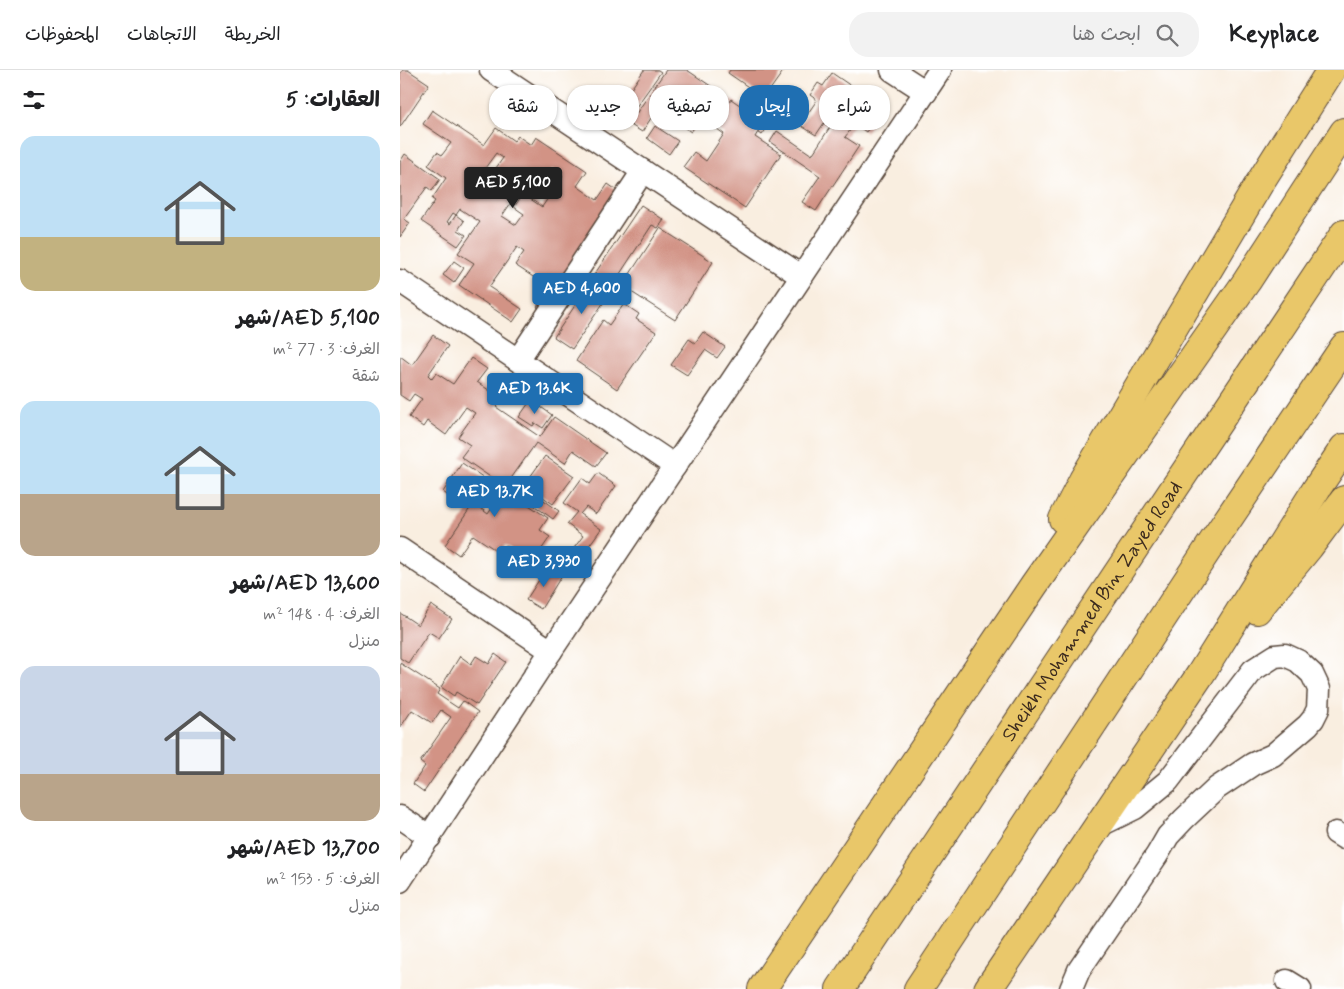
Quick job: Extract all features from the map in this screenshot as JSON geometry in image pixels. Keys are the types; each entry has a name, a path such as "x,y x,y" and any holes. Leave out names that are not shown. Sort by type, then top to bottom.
{"highway":[{"path":"1034,585 1049,549 1083,480 1259,184 1331,70"},
{"path":"762,989 1034,585 1248,281 1344,132"},
{"name":"Sheikh Mohammed Bin Zayed Road","path":"840,989 1344,234"},
{"path":"918,989 1216,537 1344,347"},
{"path":"988,989 1200,675 1344,448"},
{"path":"1200,675 1274,591 1344,500"},
{"path":"1008,989 1029,928"}],"street":[{"path":"491,70 801,276"},
{"path":"892,70 926,92"},
{"path":"400,881 551,651 940,70"},
{"path":"518,360 643,171"},
{"path":"400,281 675,466"},
{"path":"400,550 551,651"},
{"path":"1071,989 1085,961 1168,836 1217,788 1254,764 1273,755 1308,725 1318,709 1320,697 1316,680 1305,667 1291,657 1285,655 1275,656 1267,660 1253,670 1239,687 1168,781 1135,808 1096,827"},
{"path":"400,817 430,837"}],"building":[{"path":"403,70 408,70 429,84 400,127 400,74"},
{"path":"644,70 658,70 661,72 652,85 649,85 649,89 639,103 639,85 634,85"},
{"path":"666,70 687,70 709,85 656,85"},
{"path":"730,70 784,70 773,85 745,85 728,73"},
{"path":"832,73 850,85 824,85"},
{"path":"818,83 821,85 819,85 819,130 816,135 808,130 809,112 817,100 810,95"},
{"path":"649,95 649,121 642,132 639,130 639,109"},
{"path":"731,99 739,104 739,130 766,130 762,135 758,132 755,137 781,154 745,208 683,167 694,152 706,161 724,134 718,130 729,130 729,102"},
{"path":"432,110 484,145 495,130 499,130 514,141 518,136 531,145 536,137 587,171 577,186 597,200 608,184 622,194 542,311 537,307 550,288 515,265 524,252 517,247 489,287 522,309 513,322 459,285 474,263 458,253 480,222 460,209 456,215 464,221 458,230 466,235 458,246 421,221 435,201 432,199 446,178 428,165 437,152 442,155 451,143 423,124","holes":["496,153 503,158 496,168 535,194 552,169 563,176 542,207 523,194 514,207 524,214 516,225 502,216 519,191 506,183 499,194 477,179","453,213 456,215 450,224 447,222"]},
{"path":"652,130 661,130 678,141 669,154 647,138"},
{"path":"828,130 850,130 845,137 859,146 816,211 802,202 820,176 770,142 777,131 812,155"},
{"path":"405,154 440,179 432,191 427,187 404,219 410,223 400,237 400,162"},
{"path":"641,205 664,220 658,228 652,225 612,286 594,275"},
{"path":"660,228 713,262 675,320 622,286"},
{"path":"454,261 464,268 454,283 443,275"},
{"path":"592,280 610,293 572,349 554,337"},
{"path":"624,304 639,314 636,319 656,332 617,389 576,361 603,320 609,325"},
{"path":"703,332 725,347 717,358 705,350 687,375 671,365 689,339 695,343"},
{"path":"433,335 448,346 428,375 432,379 436,373 453,384 471,358 487,369 477,382 502,399 496,407 540,437 554,417 606,453 596,466 573,450 565,463 536,443 505,487 461,457 470,445 458,437 475,413 466,407 446,435 427,421 423,427 409,417 422,399 414,394 409,401 400,395 400,356 412,365"},
{"path":"531,400 552,415 543,428 535,423 533,426 519,417"},
{"path":"545,456 574,476 553,504 525,484"},
{"path":"462,463 496,486 480,508 488,514 505,489 548,518 540,530 550,537 532,563 505,545 500,553 473,535 459,555 445,545 473,504 464,498 460,504 443,492"},
{"path":"598,473 616,486 596,514 586,507 580,514 601,529 575,565 566,559 583,536 567,524 577,512 564,503 582,478 590,484"},
{"path":"520,483 559,511 553,519 514,491"},
{"path":"548,566 562,575 541,609 526,600"},
{"path":"431,605 452,619 439,638 429,632 408,663 400,658 400,613 418,625"},
{"path":"495,654 506,662 477,705 456,692 454,696 441,687 460,656 471,664 476,656 489,664"},
{"path":"400,663 440,689 437,694 458,708 463,701 478,712 424,792 413,784 425,766 420,762 451,717 441,710 432,723 412,710 400,728"}]}
